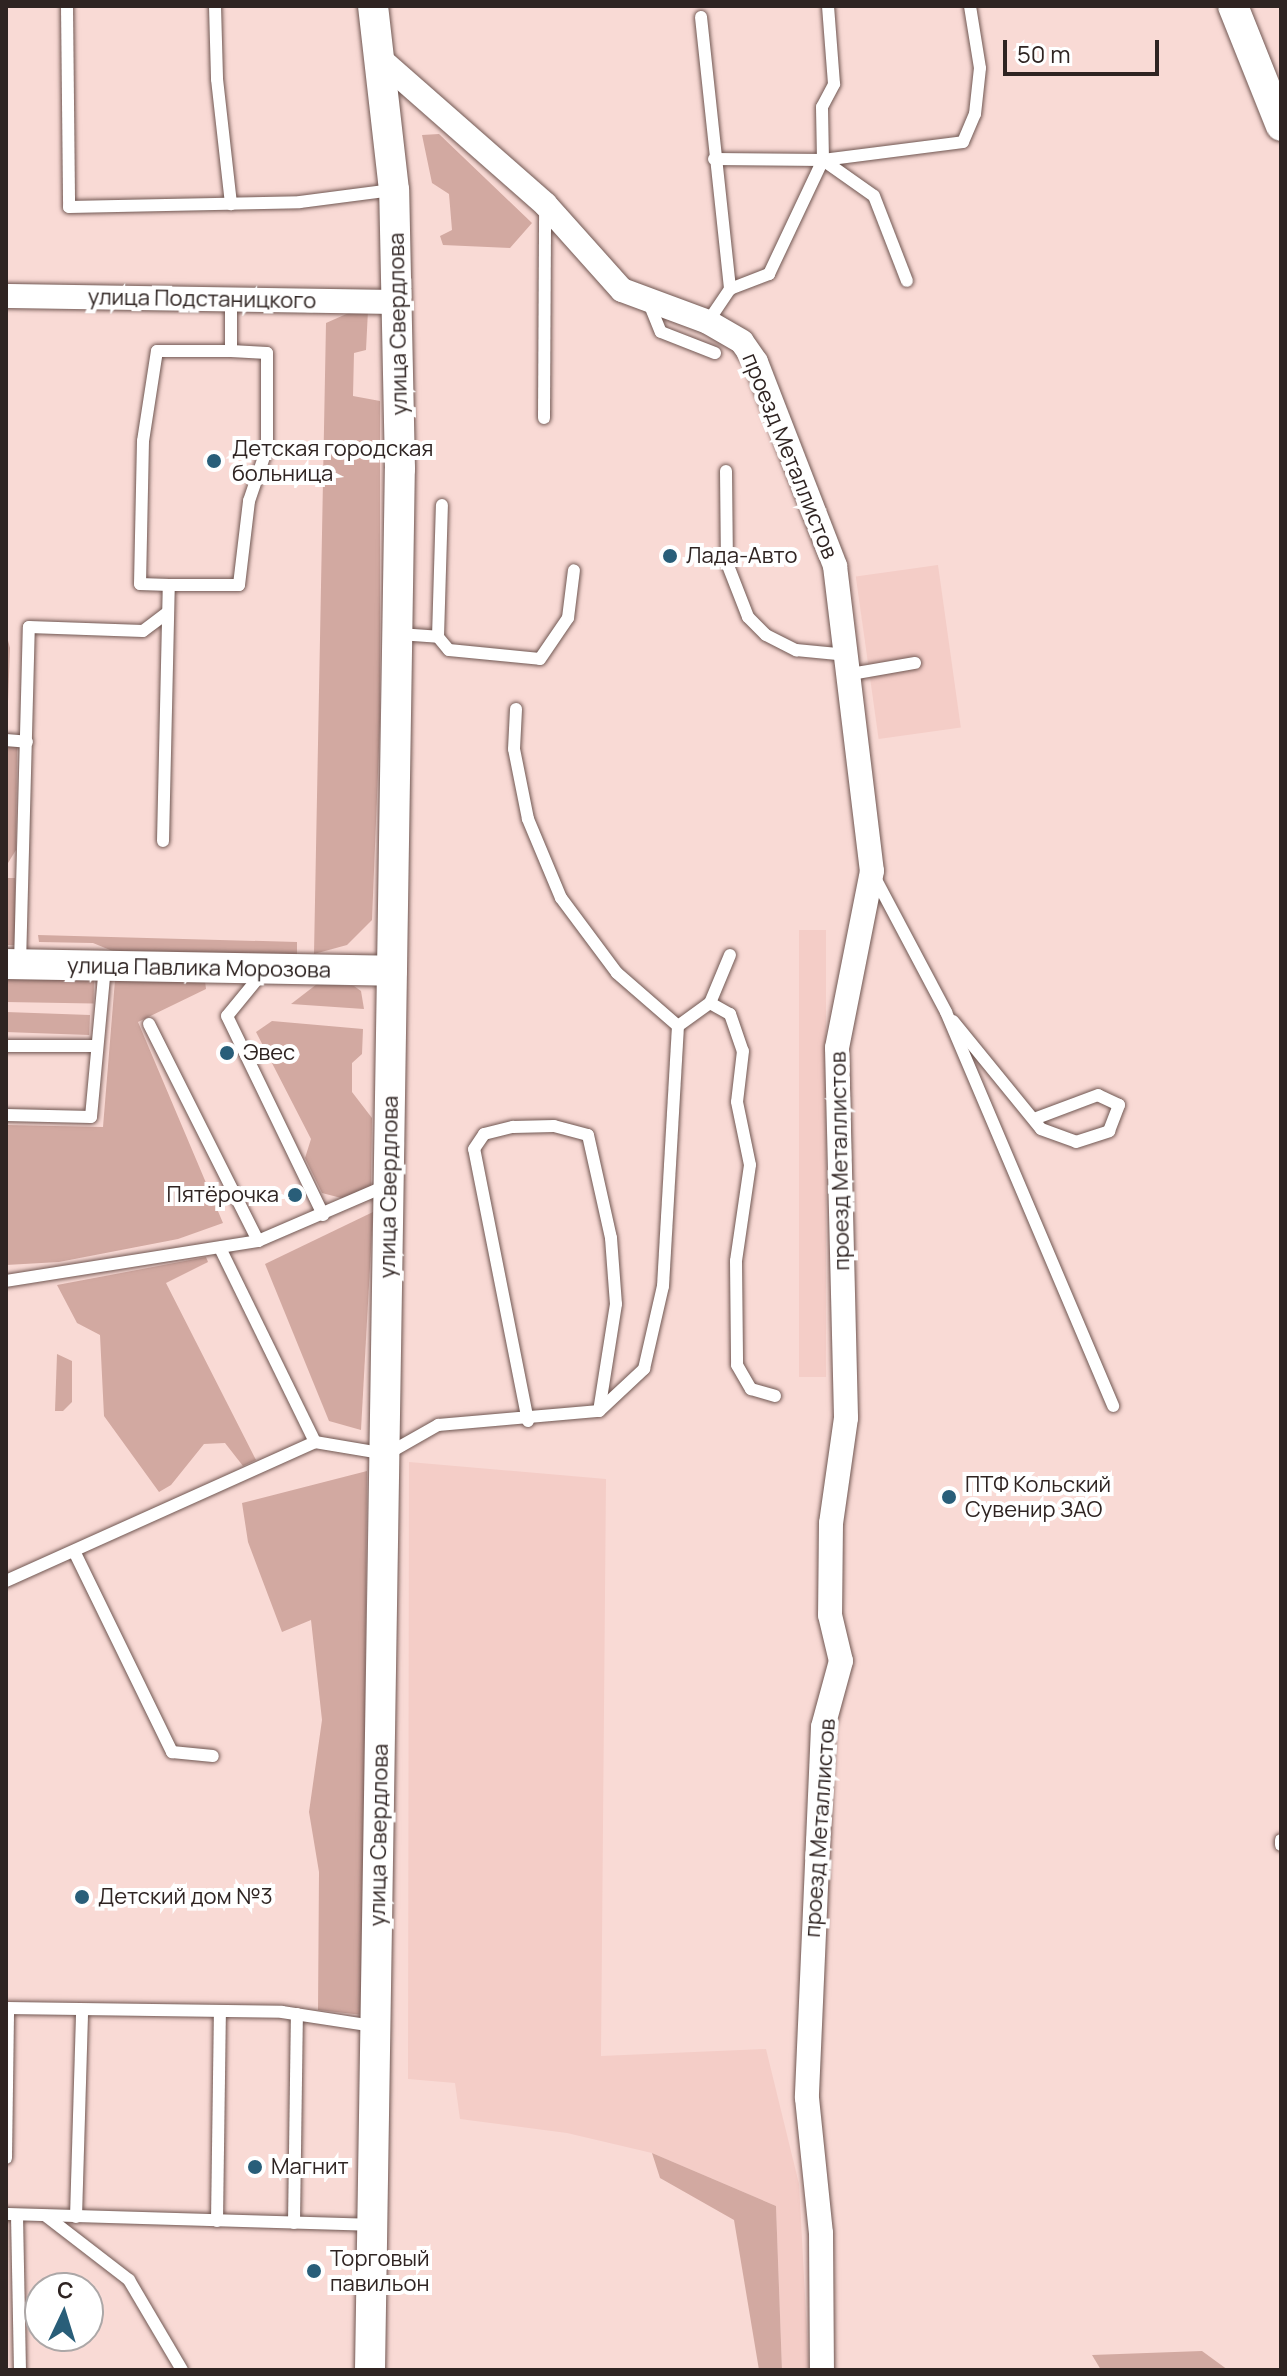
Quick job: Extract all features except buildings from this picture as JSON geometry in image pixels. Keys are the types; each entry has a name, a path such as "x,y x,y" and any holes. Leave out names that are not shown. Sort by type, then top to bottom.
{"street":[{"name":"улица Свердлова","path":"370,2370 387,1454 388,1185 398,634 399,302 394,190 373,6"},
{"path":"1233,6 1281,126"},
{"name":"проезд Металлистов","path":"380,59 545,204 622,290 649,303 708,322 742,342 756,362 835,566 850,665 872,871 837,1048 846,1418 831,1523 830,1589 841,1661 823,1727 807,2098 821,2233 822,2370"},
{"name":"улица Подстаницкого","path":"6,296 399,302"},
{"name":"улица Павлика Морозова","path":"13,964 392,971"}],"lane":[{"path":"67,6 69,207 231,204 394,190"},
{"path":"215,6 217,79 231,204"},
{"path":"708,322 730,289 769,274 823,160 822,107 834,84 828,6"},
{"path":"714,159 823,160 963,142 975,114 980,68 970,6"},
{"path":"701,17 714,159 725,208 730,289"},
{"path":"823,160 874,196 907,281"},
{"path":"544,418 545,204"},
{"path":"231,300 231,351"},
{"path":"649,303 661,332 715,353"},
{"path":"157,351 231,351 267,353 267,448 249,501 239,585 140,584 143,441 157,351"},
{"path":"726,471 727,563 748,617 766,635 796,650 850,665 915,663"},
{"path":"442,505 438,637 449,650 540,659 568,618 574,570"},
{"path":"163,841 169,585"},
{"path":"13,964 27,742 29,627 143,631 168,612"},
{"path":"398,634 438,637"},
{"path":"516,709 514,749 528,819 561,898 617,973 678,1026"},
{"path":"6,740 27,742"},
{"path":"872,871 946,1012 1113,1406"},
{"path":"678,1026 710,1003 730,955"},
{"path":"6,1115 91,1117 105,966"},
{"path":"266,969 227,1016 323,1215"},
{"path":"710,1003 730,1014 743,1051 737,1102 750,1165 736,1261 737,1365 751,1389 775,1396"},
{"path":"946,1012 1041,1129 1076,1142 1109,1131 1119,1105 1098,1095 1034,1119"},
{"path":"149,1024 258,1241"},
{"path":"6,1581 315,1442 387,1454 438,1425 528,1421 599,1411 644,1369 663,1286 678,1026"},
{"path":"6,1046 96,1046"},
{"path":"528,1421 474,1149 484,1134 513,1127 554,1126 588,1135 611,1238 616,1304 599,1411"},
{"path":"6,1281 258,1241 388,1185"},
{"path":"220,1248 315,1442"},
{"path":"74,1551 172,1752 213,1756"},
{"path":"6,2158 7,2008 297,2014 375,2026"},
{"path":"76,2217 82,2010"},
{"path":"217,2221 220,2011"},
{"path":"294,2223 297,2014"},
{"path":"20,2370 12,2214 372,2225"},
{"path":"46,2216 129,2280 182,2370"}],"shaded area":[{"path":"439,134 532,223 510,248 443,245 440,236 452,230 449,194 432,183 422,135"},
{"path":"360,308 368,310 366,350 354,353 353,396 380,401 380,723 372,920 347,945 314,954 326,323"},
{"path":"938,565 961,727 879,739 856,577"},
{"path":"6,633 10,648 7,728 6,728"},
{"path":"6,747 17,747 16,850 8,863"},
{"path":"6,878 15,878 15,945 6,945"},
{"path":"799,930 826,930 826,1377 799,1377"},
{"path":"38,935 297,942 297,955 115,952 93,943 39,942"},
{"path":"6,978 94,980 94,1004 6,1002"},
{"path":"115,980 205,981 206,989 138,1022 223,1223 178,1239 59,1262 6,1265 6,1125 103,1127"},
{"path":"317,984 354,986 361,991 364,1009 291,1004"},
{"path":"6,1012 90,1015 89,1035 6,1032"},
{"path":"272,1021 363,1029 362,1054 352,1063 352,1092 372,1118 371,1186 345,1199 322,1193 305,1158 311,1139 256,1032"},
{"path":"373,1212 361,1430 329,1421 265,1264"},
{"path":"206,1257 208,1262 166,1283 256,1460 243,1466 225,1443 204,1444 171,1485 159,1492 104,1416 100,1335 77,1323 57,1285"},
{"path":"57,1354 72,1361 72,1402 63,1411 55,1411"},
{"path":"409,1462 606,1479 601,2056 766,2049 799,2184 809,2370 782,2370 776,2206 652,2153 567,2133 460,2119 455,2083 408,2079"},
{"path":"367,1471 363,2015 318,2010 319,1872 309,1812 322,1720 311,1620 282,1632 248,1542 242,1503"},
{"path":"652,2153 776,2206 782,2370 759,2370 734,2220 660,2178"},
{"path":"1202,2351 1228,2370 1101,2370 1092,2355"}],"place":[{"name":"Детская городская больница","path":"214,461"},
{"name":"Лада-Авто","path":"670,556"},
{"name":"Эвес","path":"227,1053"},
{"name":"Пятёрочка","path":"295,1195"},
{"name":"ПТФ Кольский Сувенир ЗАО","path":"949,1497"},
{"name":"Детский дом №3","path":"82,1897"},
{"name":"Магнит","path":"255,2167"},
{"name":"Торговый павильон","path":"314,2271"}]}
